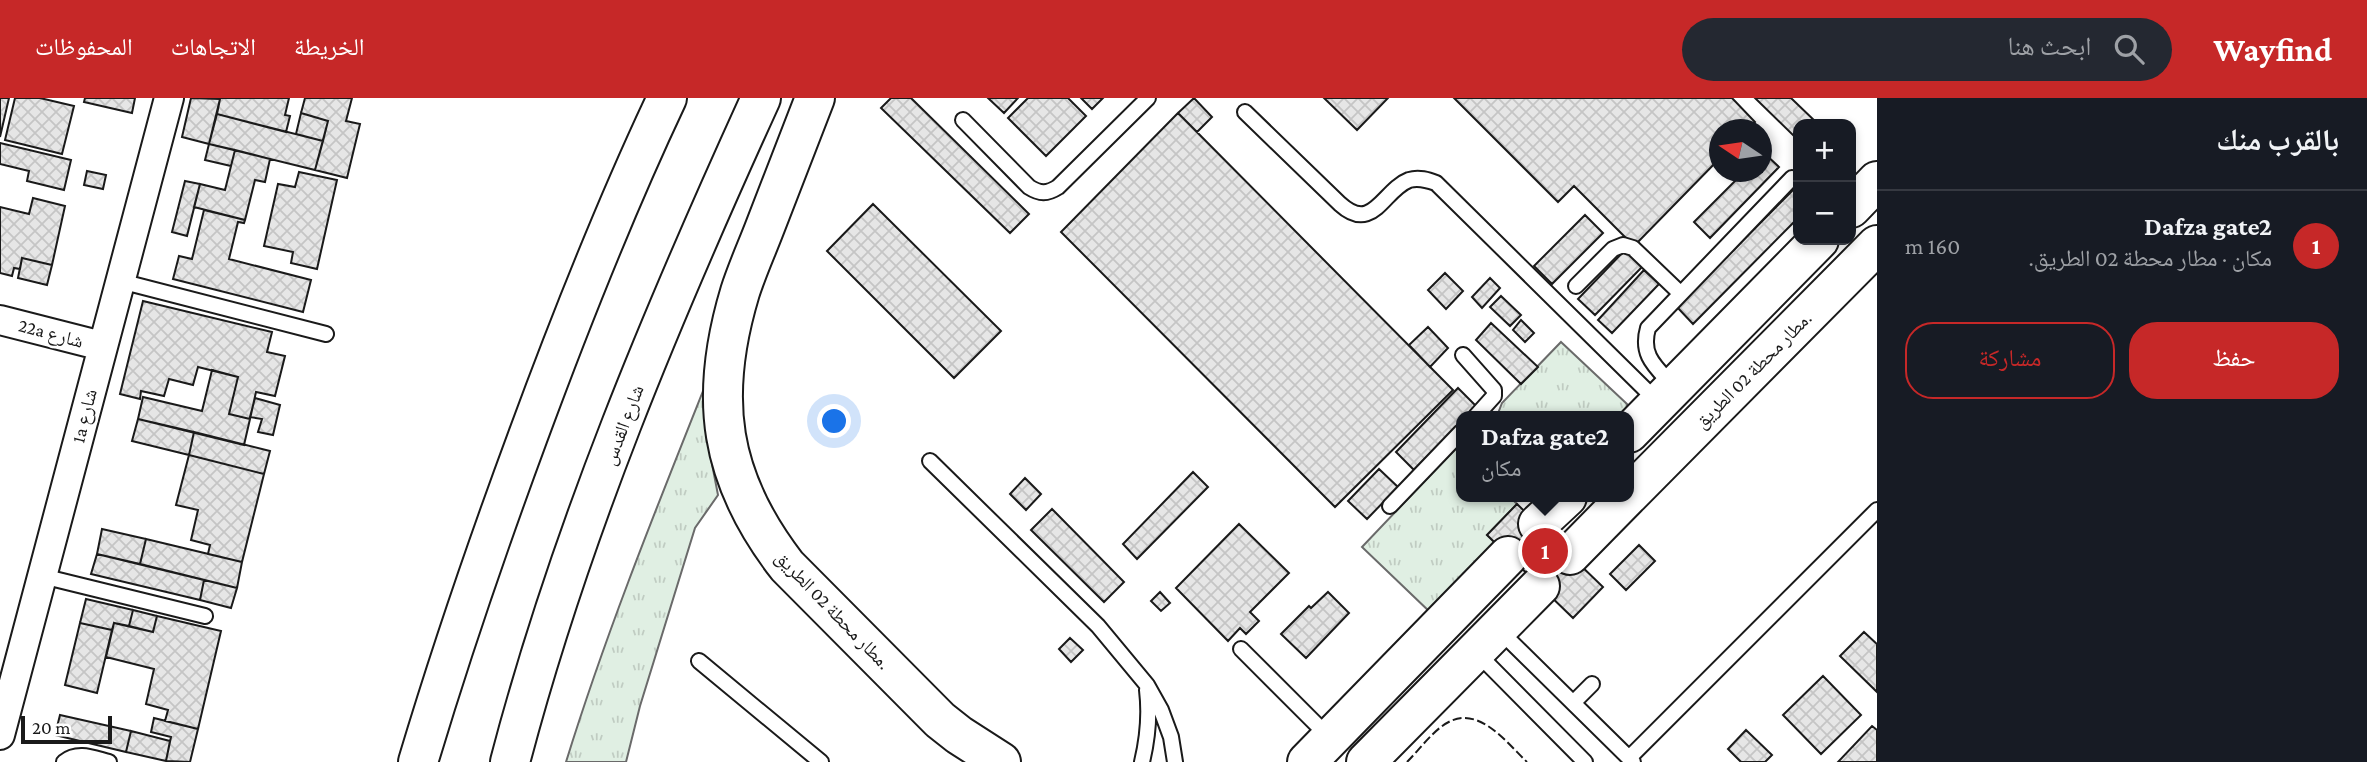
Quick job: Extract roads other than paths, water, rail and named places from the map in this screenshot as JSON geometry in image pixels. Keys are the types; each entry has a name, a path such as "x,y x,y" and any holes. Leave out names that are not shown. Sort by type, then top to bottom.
{"street":[{"name":"1a شارع","path":"0,735 9,666 42,576 169,98"},
{"path":"418,762 444,673 570,323 640,155 667,98"},
{"name":"شارع القدس","path":"510,762 523,711 583,530 653,347 761,98"},
{"name":"مطار محطة 02 الطريق.","path":"815,98 741,289 725,353 724,425 737,482 767,541 787,566 940,720 1001,762"},
{"path":"1856,203 1877,181"},
{"path":"1634,428 1814,245"},
{"name":"مطار محطة 02 الطريق.","path":"1634,490 1877,245"},
{"name":"22a شارع","path":"0,320 102,346"},
{"path":"1666,395 1690,433"},
{"name":"مطار محطة 02 الطريق.","path":"1570,555 1622,502"},
{"path":"1319,750 1508,556"},
{"path":"1366,762 1540,586"},
{"path":"1456,610 1486,640"}],"lane":[{"path":"962,121 1029,187 1038,192 1049,193 1148,98"},
{"path":"1245,112 1340,204 1355,214 1372,212 1409,180 1427,179 1436,183 1666,395"},
{"path":"1666,395 1647,354 1644,341 1648,328 1792,178"},
{"path":"1576,286 1613,249 1623,245 1633,248 1680,293"},
{"path":"120,281 326,334"},
{"path":"1463,355 1494,390 1494,396 1480,411"},
{"path":"1390,506 1456,437"},
{"path":"930,461 1098,626 1147,685 1161,710 1171,737 1175,762"},
{"path":"1486,640 1573,703 1631,760 1877,510"},
{"path":"42,576 205,616"},
{"path":"1486,640 1578,760"},
{"path":"1241,649 1319,750"},
{"path":"699,661 821,762"},
{"path":"1573,703 1592,684"},
{"path":"1142,762 1148,737 1147,685"},
{"path":"64,762 82,755 109,762"}],"place":[{"name":"Dafza gate2","path":"1545,551"}]}
